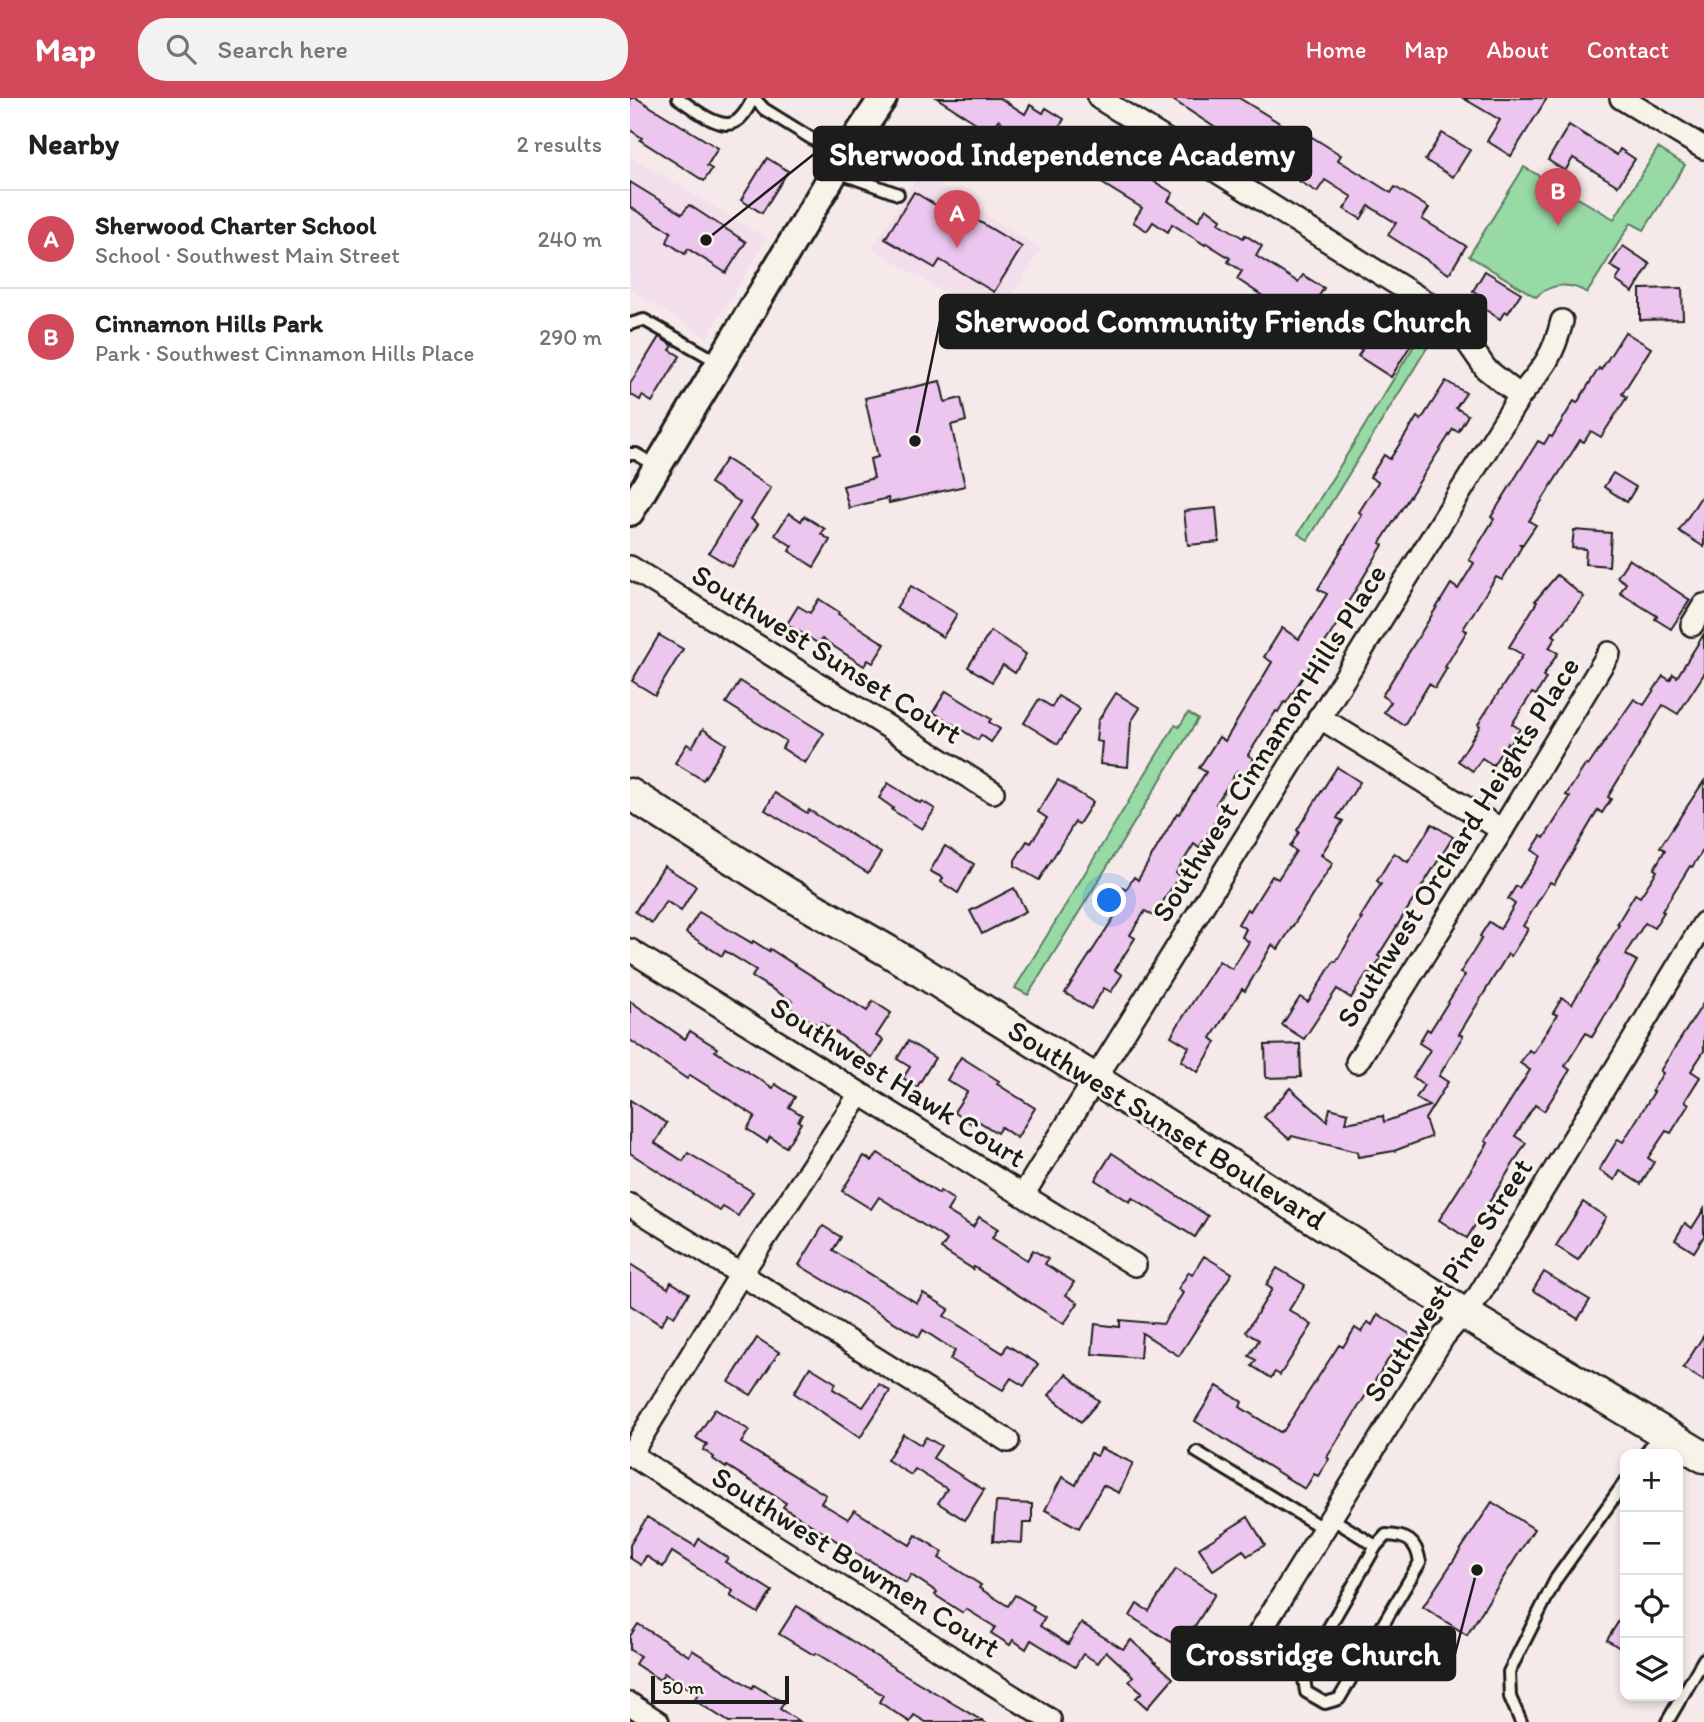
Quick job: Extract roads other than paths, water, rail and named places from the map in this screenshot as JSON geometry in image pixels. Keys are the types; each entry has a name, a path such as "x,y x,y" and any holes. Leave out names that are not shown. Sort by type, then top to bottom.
{"main road":[{"name":"Southwest Sunset Boulevard","path":"630,794 787,893 888,951 1097,1080 1464,1313 1653,1443 1704,1457"}],"street":[{"path":"630,512 839,164 883,98"},
{"path":"1099,98 1437,309 1456,326 1486,369 1520,396"},
{"path":"1621,98 1704,148"},
{"name":"Southwest Cinnamon Hills Place","path":"1023,1195 1520,396 1543,368 1555,348 1562,321"},
{"name":"Southwest Sunset Court","path":"630,567 993,792"},
{"path":"1692,625 1704,605"},
{"name":"Southwest Orchard Heights Place","path":"1357,1062 1503,830 1609,653"},
{"path":"1319,717 1503,830"},
{"name":"Southwest Pine Street","path":"1238,1667 1444,1336 1479,1295 1704,923"},
{"name":"Southwest Hawk Court","path":"630,950 1135,1265"},
{"path":"630,1454 741,1274 860,1094"},
{"path":"630,1205 1008,1441"},
{"name":"Southwest Bowmen Court","path":"630,1454 1049,1720"},
{"path":"630,1704 658,1722"}],"lane":[{"path":"678,98 725,124 735,122 744,114 753,98 839,164 898,194"},
{"path":"630,324 644,320 720,363"},
{"path":"630,454 636,454 658,467"},
{"path":"1198,1452 1328,1524 1376,1546"},
{"path":"1521,1722 1510,1697 1509,1672 1556,1579 1620,1489"},
{"path":"1386,1535 1399,1536 1411,1541 1418,1549 1420,1562 1339,1699 1325,1703 1306,1692 1303,1672 1376,1546 1386,1535"},
{"path":"1667,1722 1704,1659"}],"place":[{"name":"Cinnamon Hills Park","path":"1558,226"},
{"name":"Sherwood Independence Academy","path":"706,240"},
{"name":"Sherwood Charter School","path":"957,248"},
{"name":"Sherwood Community Friends Church","path":"915,441"},
{"name":"Crossridge Church","path":"1477,1570"}]}
